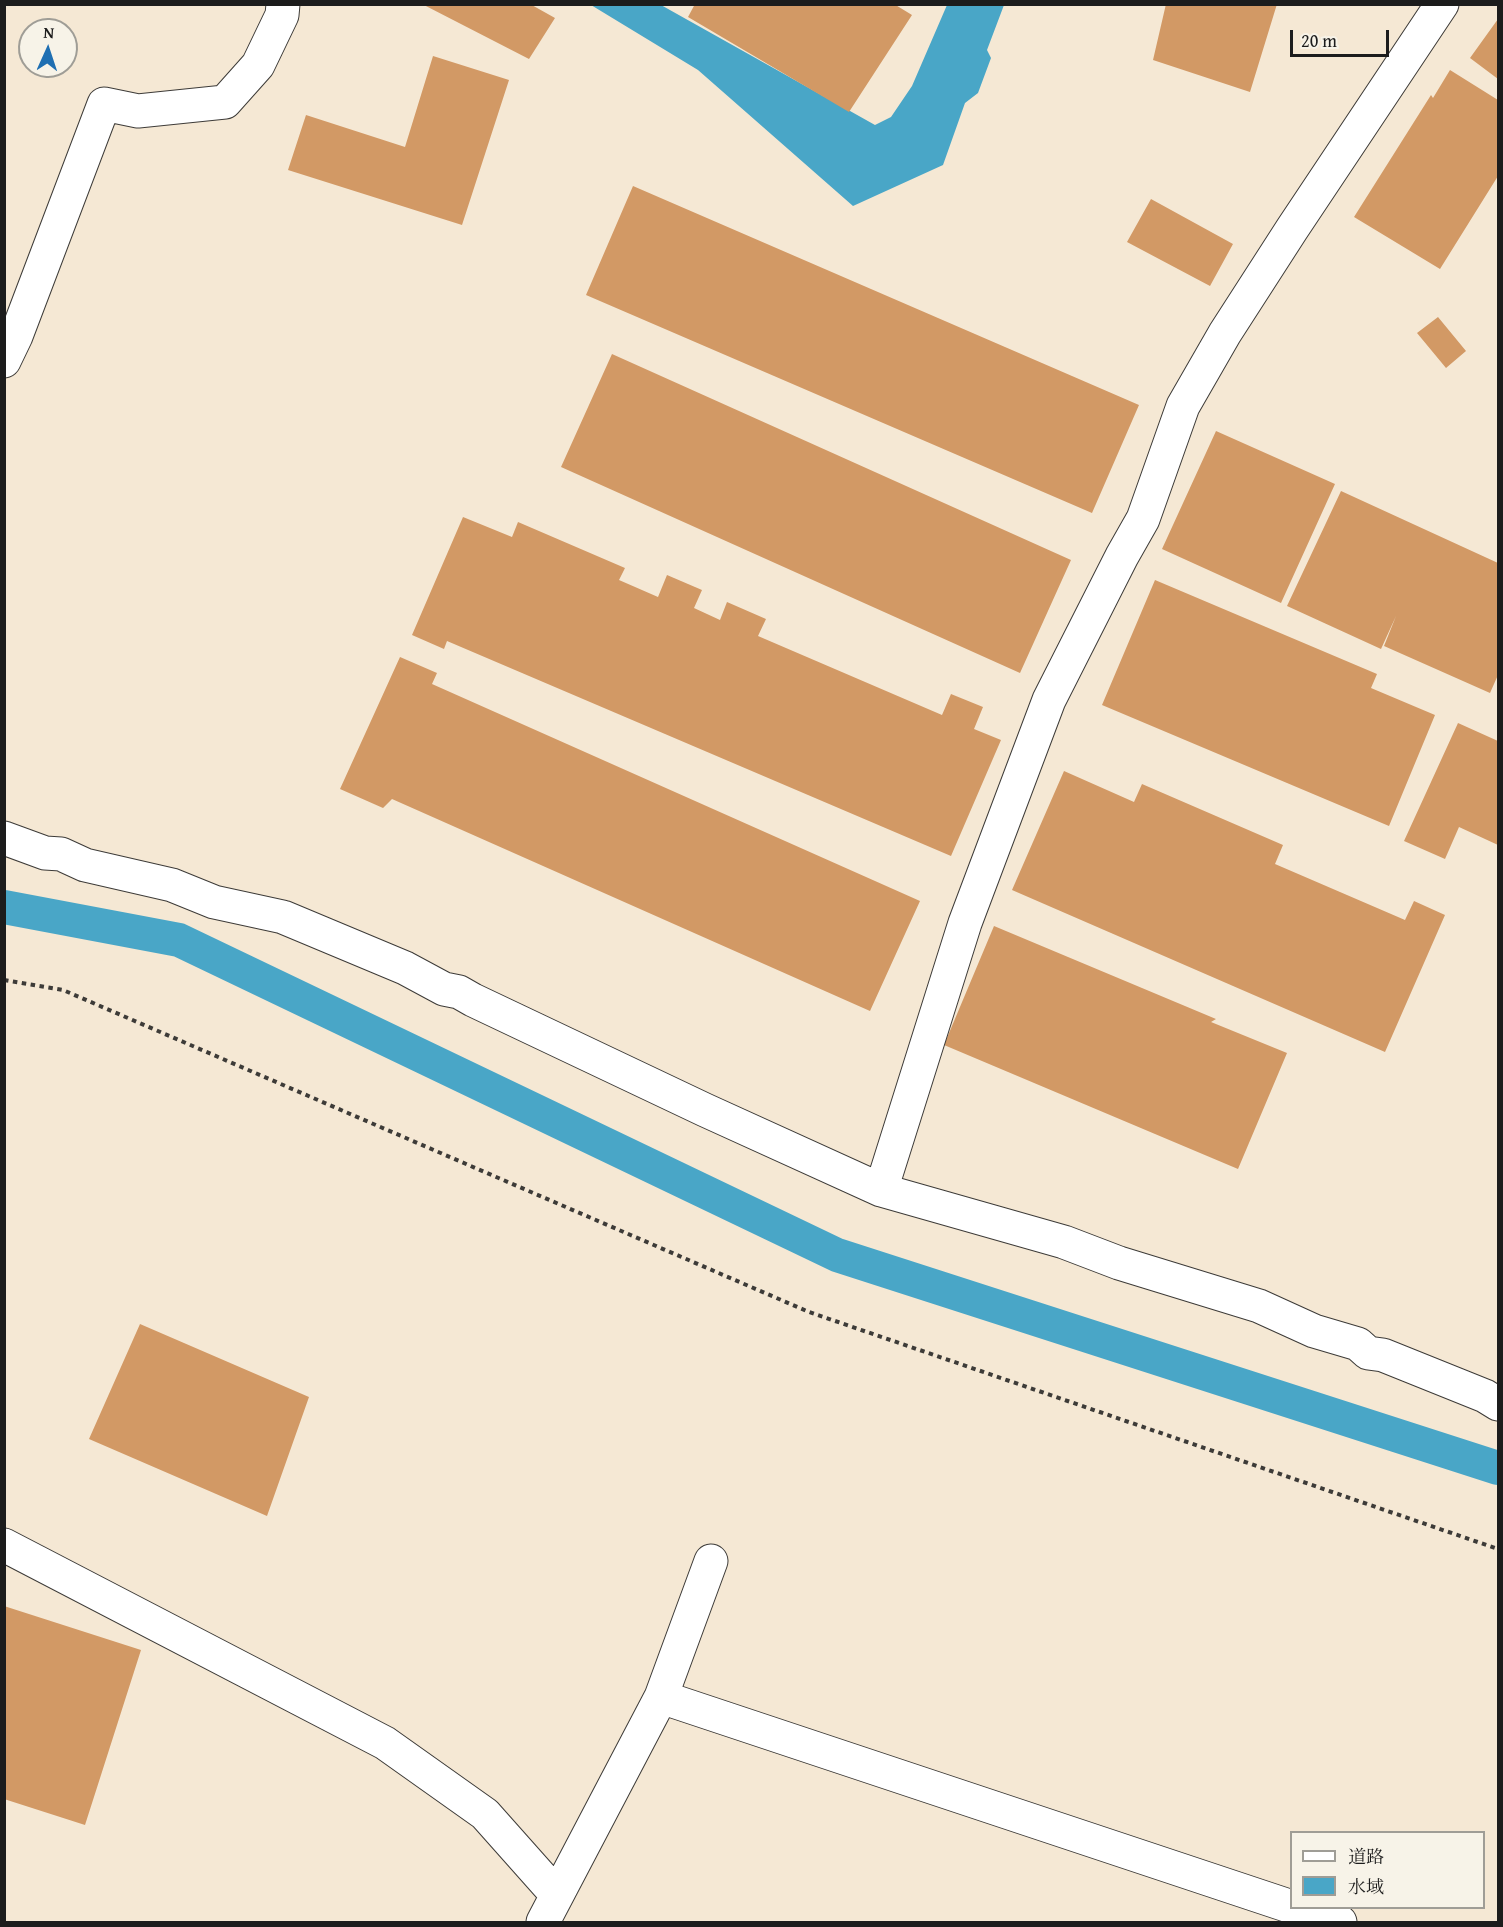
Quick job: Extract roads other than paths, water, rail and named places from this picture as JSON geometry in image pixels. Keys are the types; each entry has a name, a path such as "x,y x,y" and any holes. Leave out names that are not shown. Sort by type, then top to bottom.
{"street":[{"path":"4,361 16,336 104,104 138,111 225,102 258,65 282,15 282,4"},
{"path":"882,1190 965,923 1049,700 1122,555 1143,519 1183,406 1225,333 1292,229 1442,4"},
{"path":"4,838 45,853 61,854 85,864 172,885 214,902 283,917 405,968 444,989 459,992 705,1110 882,1190 1064,1242 1119,1263 1259,1306 1314,1331 1358,1344 1368,1353 1383,1355 1485,1396 1498,1404"},
{"path":"4,1545 385,1743 485,1814 550,1909 661,1697 711,1562"},
{"path":"661,1697 1290,1906"},
{"path":"1299,1909 1340,1923"}],"water":[{"path":"591,5 661,5 875,125 891,117 912,86 947,5 1004,5 987,50 991,58 978,93 965,103 943,165 853,206 698,70"}],"waterway":[{"path":"4,907 179,940 837,1255 1498,1468"}]}
